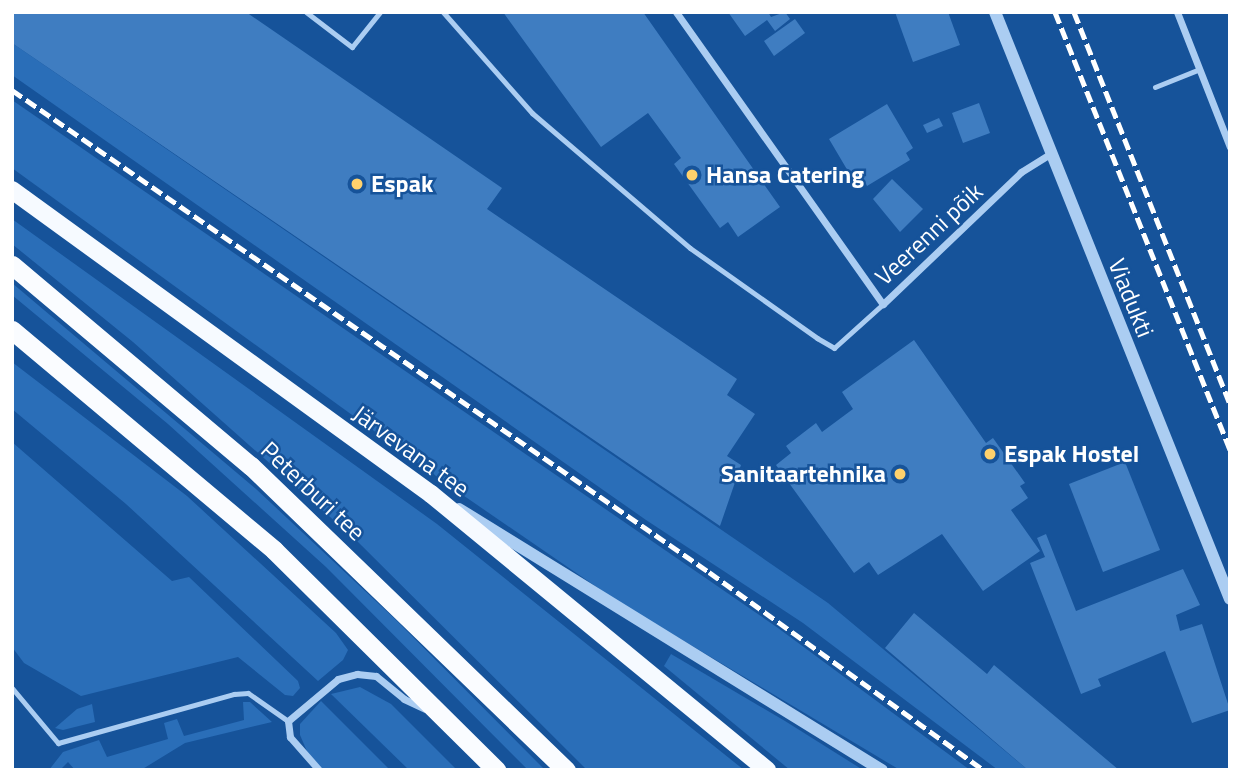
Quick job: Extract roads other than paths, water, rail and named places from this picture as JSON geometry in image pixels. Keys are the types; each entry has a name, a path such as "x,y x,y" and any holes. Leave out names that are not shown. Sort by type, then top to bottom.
{"highway":[{"name":"Peterburi tee","path":"12,265 251,466 566,770"},
{"path":"15,333 274,550 496,770"}],"main road":[{"name":"Järvevana tee","path":"12,190 430,494 767,770"}],"street":[{"name":"Veerenni põik","path":"677,12 883,304 1021,172 1051,153"},
{"name":"Viadukti","path":"995,12 1230,599"},
{"path":"1177,12 1230,147"},
{"path":"430,494 881,770"},
{"path":"319,770 290,737 288,721 338,679 357,674 376,676 404,699 449,721"}],"lane":[{"path":"306,12 352,47 380,12"},
{"path":"443,12 532,113 690,248 817,338 834,348 883,304"},
{"path":"1155,87 1200,69"},
{"path":"12,688 58,743 234,694 248,693 288,721"}],"railway":[{"path":"1055,12 1230,450"},
{"path":"1074,12 1230,405"},
{"path":"12,90 709,572 984,770"}],"place":[{"name":"Hansa Catering","path":"692,175"},
{"name":"Espak","path":"357,184"},
{"name":"Espak Hostel","path":"990,454"},
{"name":"Sanitaartehnika","path":"900,474"}]}
